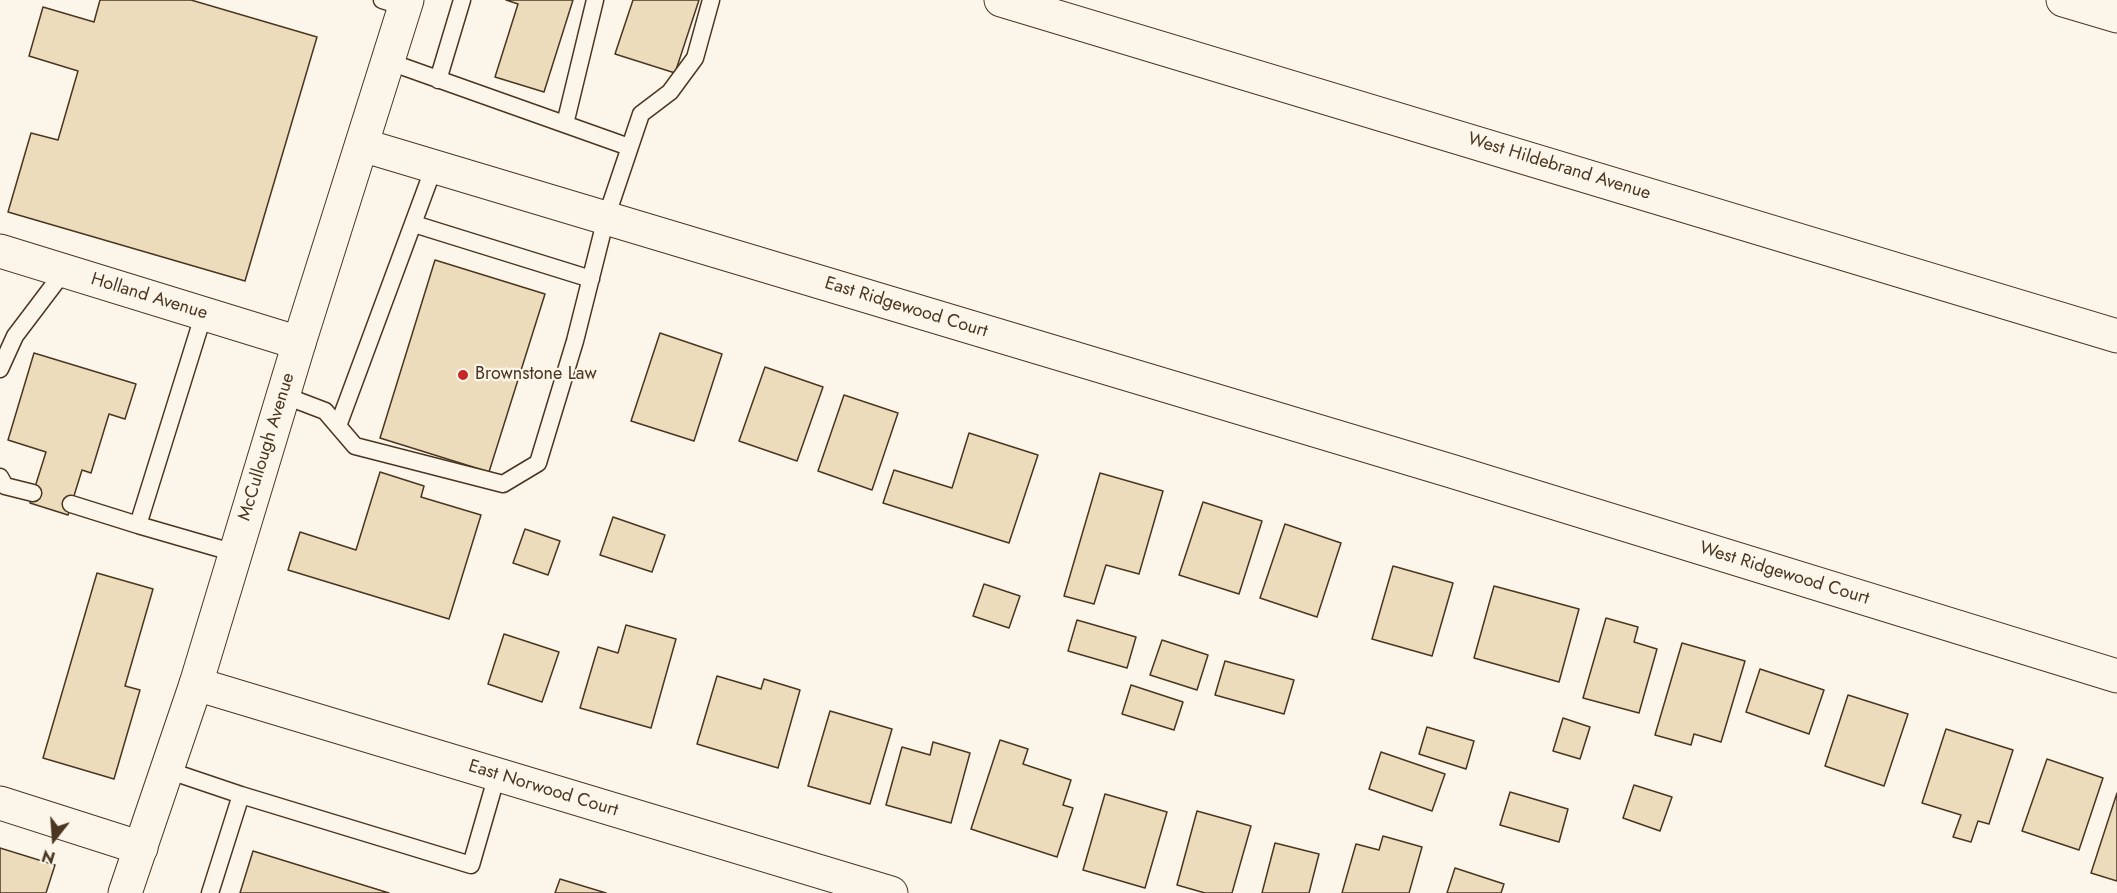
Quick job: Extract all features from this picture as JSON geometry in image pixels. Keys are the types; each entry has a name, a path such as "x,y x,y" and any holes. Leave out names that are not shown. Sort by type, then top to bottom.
{"street":[{"name":"West Hildebrand Avenue","path":"1001,0 2117,336"},
{"path":"2063,0 2117,16"},
{"name":"McCullough Avenue","path":"125,893 196,684 299,343 362,146 387,60 398,2"},
{"name":"East Ridgewood Court","path":"362,146 1451,471"},
{"name":"Holland Avenue","path":"0,250 299,343"},
{"name":"West Ridgewood Court","path":"1451,471 2117,676"},
{"name":"East Norwood Court","path":"196,684 891,893"},
{"path":"0,803 141,848"}],"lane":[{"path":"438,80 462,0"},
{"path":"565,124 595,0"},
{"path":"283,396 325,411 355,446 503,484 538,463 591,279 606,218 640,114 670,92 695,58 711,0"},
{"path":"387,60 629,147"},
{"path":"338,426 434,167"},
{"path":"414,224 591,279"},
{"path":"0,369 15,336 64,270"},
{"path":"138,525 204,314"},
{"path":"0,477 5,486 33,493"},
{"path":"71,504 235,553"},
{"path":"167,770 471,865 497,775"},
{"path":"210,893 241,795"}],"building":[{"path":"100,0 191,0 317,37 245,281 8,212 31,133 58,140 78,71 29,56 43,7 94,22"},
{"path":"506,0 573,0 544,92 495,77 518,4"},
{"path":"633,0 699,0 675,73 615,54"},
{"path":"435,260 545,294 489,472 380,438"},
{"path":"660,333 722,354 694,441 631,421"},
{"path":"34,353 136,384 125,419 109,414 91,473 82,470 68,515 30,503 46,452 8,440"},
{"path":"765,367 823,387 797,461 739,441"},
{"path":"844,395 898,413 872,490 818,471"},
{"path":"969,433 1038,455 1009,543 883,503 894,470 952,488"},
{"path":"380,472 424,486 421,497 481,515 449,619 288,570 300,532 356,550"},
{"path":"1100,473 1163,491 1139,574 1106,565 1094,604 1064,596"},
{"path":"1203,502 1262,521 1239,594 1179,575"},
{"path":"613,517 665,535 652,572 600,555"},
{"path":"1285,524 1341,543 1317,617 1260,598"},
{"path":"525,529 560,541 548,575 513,563"},
{"path":"1393,566 1453,583 1432,656 1372,639"},
{"path":"97,573 153,589 125,686 140,690 114,779 43,758"},
{"path":"984,584 1020,596 1009,628 973,616"},
{"path":"1494,586 1579,609 1559,682 1474,658"},
{"path":"1606,618 1638,627 1634,642 1657,649 1639,713 1583,698"},
{"path":"1077,620 1136,637 1127,668 1068,651"},
{"path":"626,625 676,639 651,728 580,708 598,647 618,653"},
{"path":"504,634 559,652 542,702 488,684"},
{"path":"1162,640 1208,655 1197,690 1150,675"},
{"path":"1682,643 1745,661 1721,742 1694,734 1691,745 1655,735"},
{"path":"1225,661 1294,680 1284,714 1215,695"},
{"path":"1760,669 1824,690 1809,734 1746,712"},
{"path":"717,676 761,689 764,679 800,690 778,768 697,744"},
{"path":"1131,685 1183,702 1174,730 1122,714"},
{"path":"1848,695 1908,714 1884,786 1825,766"},
{"path":"830,711 892,729 870,804 808,786"},
{"path":"1563,718 1590,727 1580,759 1553,751"},
{"path":"1427,727 1474,741 1466,769 1419,754"},
{"path":"1946,729 2013,750 1989,824 1978,821 1971,842 1953,837 1961,815 1922,803"},
{"path":"1000,740 1028,749 1023,764 1071,780 1063,805 1073,808 1057,857 971,829"},
{"path":"933,742 970,753 951,823 886,805 902,747 930,755"},
{"path":"1381,752 1445,774 1432,811 1369,789"},
{"path":"2047,759 2103,778 2079,850 2022,831"},
{"path":"1634,785 1672,797 1660,831 1623,818"},
{"path":"1510,792 1568,809 1559,842 1500,825"},
{"path":"2117,793 2117,881 2091,873"},
{"path":"1105,794 1167,812 1145,888 1083,870"},
{"path":"1197,811 1251,826 1232,893 1205,893 1177,885"},
{"path":"1383,836 1422,847 1409,893 1342,893 1356,844 1379,850"},
{"path":"1275,843 1319,854 1309,893 1262,893"},
{"path":"0,848 55,865 46,893 0,893"},
{"path":"253,851 389,893 240,893"},
{"path":"1455,868 1504,884 1501,893 1447,893"},
{"path":"560,879 606,893 555,893"}],"place":[{"name":"Brownstone Law","path":"463,375"}]}
